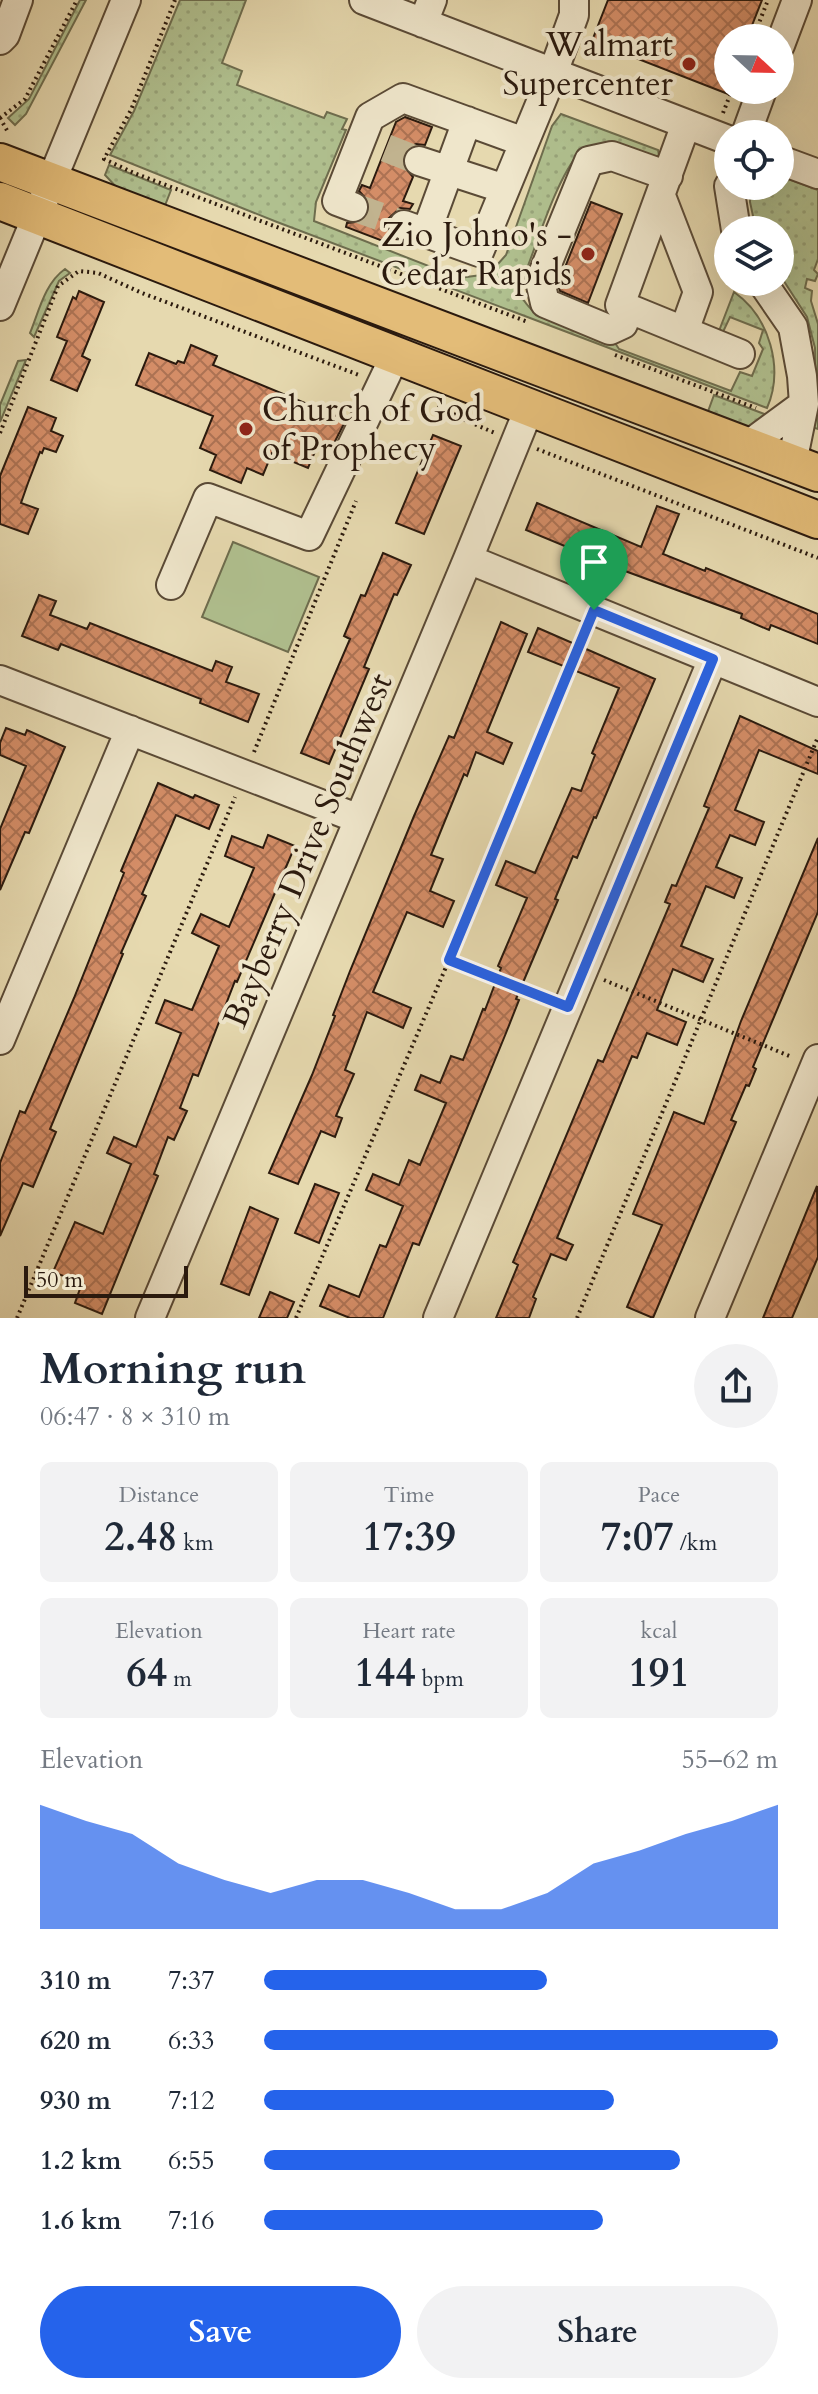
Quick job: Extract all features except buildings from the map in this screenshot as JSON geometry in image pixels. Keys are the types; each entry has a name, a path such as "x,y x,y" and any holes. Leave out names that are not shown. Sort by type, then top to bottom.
{"main road":[{"path":"4,147 51,181 805,468"},
{"path":"0,201 818,520"},
{"path":"601,435 638,430 765,478 805,468"}],"street":[{"path":"0,40 5,35 18,0"},
{"path":"0,306 126,0"},
{"path":"364,0 428,12 553,73 714,135"},
{"path":"467,121 449,171 415,229 479,252 553,73 574,15 574,0"},
{"path":"788,24 797,0"},
{"path":"353,207 337,201 373,144 370,117 403,98 524,142"},
{"path":"686,124 620,305 740,354"},
{"path":"629,309 623,324 610,330 545,303 540,281 589,161 612,156 665,186 698,292 684,331"},
{"path":"419,161 505,189"},
{"path":"794,165 818,174"},
{"path":"772,296 793,327 794,411 805,468"},
{"path":"171,585 208,498 309,536 395,356"},
{"name":"Bayberry Drive Southwest","path":"150,1318 529,409"},
{"path":"747,446 794,411"},
{"path":"468,559 818,702"},
{"path":"438,1318 713,659"},
{"path":"0,680 359,819"},
{"path":"0,1040 130,730"},
{"path":"710,1318 817,1062"}],"path":[{"path":"4,147 0,118 25,99 77,0"},
{"path":"175,0 131,110 104,159 532,323"},
{"path":"759,24 768,0"},
{"path":"606,351 794,411"},
{"path":"17,1318 358,494"},
{"path":"296,1318 594,610"},
{"path":"577,1318 818,737"},
{"path":"449,960 568,1007"},
{"path":"583,972 700,1020 817,1062"}],"green space":[{"path":"80,0 86,0 26,114 15,125 8,118 29,99"},
{"path":"180,0 246,0 222,63 242,71 237,85 324,118 327,112 347,119 342,129 346,130 316,202 314,221 459,278 489,274 506,255 552,126 561,114 658,150 659,155 655,158 580,152 562,179 547,215 521,284 523,298 532,310 613,340 619,349 731,391 740,372 752,376 763,349 759,343 763,330 730,317 722,334 719,331 732,296 738,296 757,315 770,345 774,377 767,408 277,222 110,155 134,111"},
{"path":"109,165 171,190 164,208 120,191 105,175"},
{"path":"794,181 818,190 818,259 814,270 818,274 815,281 807,279 805,288 812,291 811,301 818,324 818,429 812,427 816,392 815,348 807,317 794,296 794,216 753,216 750,202 794,200"},
{"path":"65,269 70,273 59,281 34,337 30,333 43,298 52,282"},
{"path":"26,360 0,422 0,405 18,361"},
{"path":"714,395 767,415 745,428 724,424 706,417"},
{"path":"233,542 319,577 288,652 202,617"}],"tunnel":[{"path":"386,148 419,161"},
{"path":"353,207 404,225"}],"place":[{"name":"Walmart Supercenter","path":"689,64"},
{"name":"Zio Johno's - Cedar Rapids","path":"588,254"},
{"name":"Church of God of Prophecy","path":"246,429"}],"route":[{"path":"594,610 713,659 568,1007 449,960 594,610"}]}
